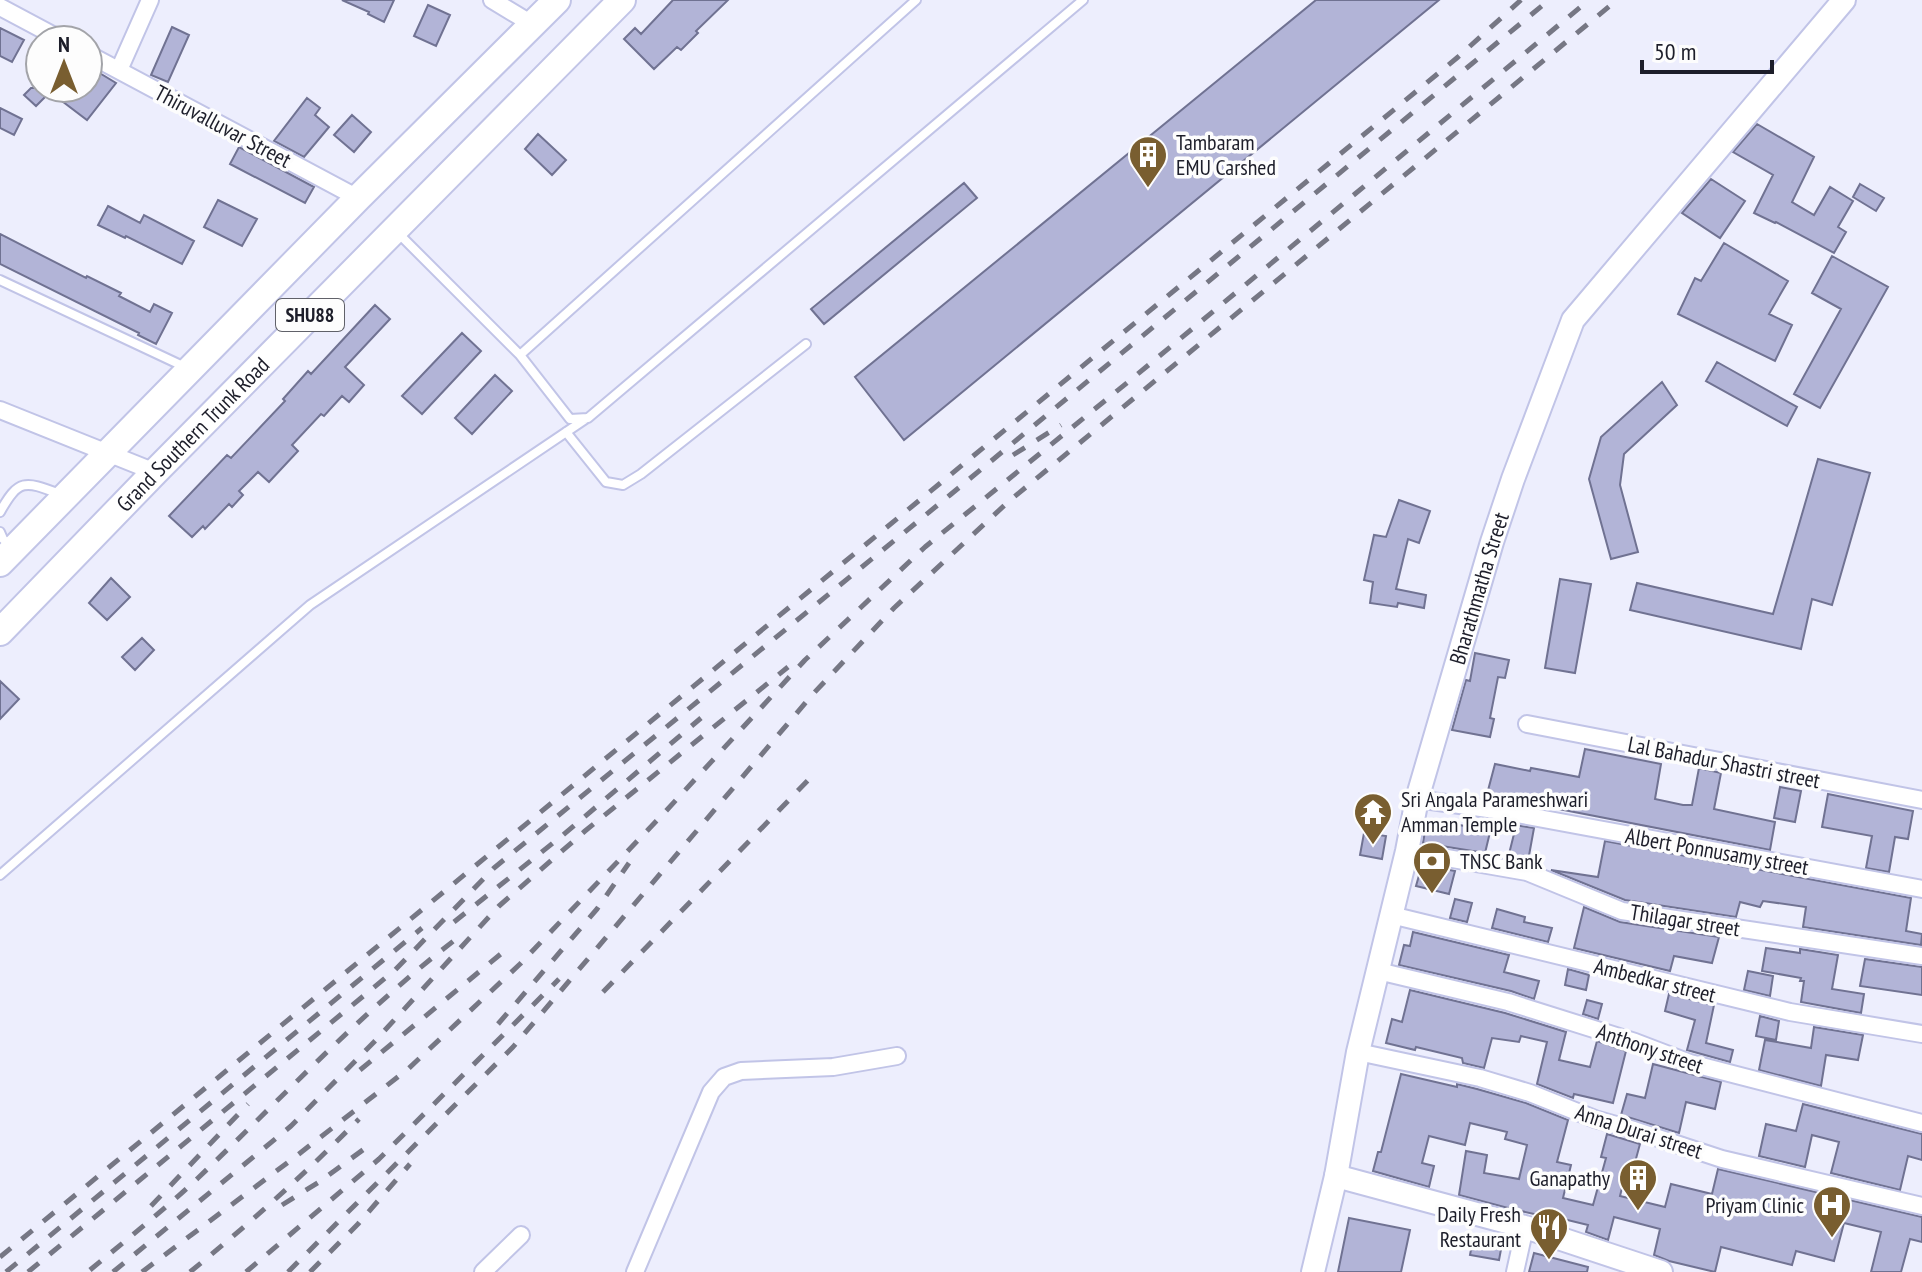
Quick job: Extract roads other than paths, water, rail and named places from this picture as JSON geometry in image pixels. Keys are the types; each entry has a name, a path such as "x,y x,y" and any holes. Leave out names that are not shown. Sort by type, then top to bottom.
{"main road":[{"name":"SHU88","path":"4,548 64,496 557,0"},
{"name":"Grand Southern Trunk Road","path":"0,632 622,0"}],"street":[{"path":"119,70 150,0"},
{"path":"492,0 532,24"},
{"name":"Bharathmatha Street","path":"1313,1272 1336,1176 1358,1052 1417,799 1492,542 1573,320 1844,0"},
{"path":"0,7 32,24"},
{"name":"Thiruvalluvar Street","path":"104,62 358,198"},
{"path":"0,410 155,472"},
{"name":"Lal Bahadur Shastri street","path":"1527,724 1922,800"},
{"name":"Albert Ponnusamy street","path":"1417,799 1495,810 1922,889"},
{"name":"Thilagar street","path":"1407,851 1527,872 1622,911 1922,956"},
{"name":"Ambedkar street","path":"1391,915 1790,1012 1922,1034"},
{"name":"Anthony street","path":"1378,971 1508,1002 1635,1042 1690,1063 1922,1123"},
{"name":"Anna Durai street","path":"1358,1052 1480,1078 1722,1159 1922,1206"},
{"path":"635,1272 711,1092 724,1077 741,1071 833,1067 897,1056"},
{"path":"1336,1176 1525,1227 1661,1272"},
{"path":"1515,1272 1525,1227"},
{"path":"483,1272 521,1235"}],"lane":[{"path":"520,355 916,0"},
{"path":"0,875 310,605 588,418 1083,0"},
{"path":"395,230 520,355 570,419 588,418"},
{"path":"0,280 189,369"},
{"path":"566,432 606,482 623,485 806,344"},
{"path":"0,512 15,489 22,485 32,484 64,496"}],"railway":[{"path":"0,1257 1458,57 1521,0"},
{"path":"28,1272 395,970 494,868 1549,0"},
{"path":"142,1272 408,1069 520,964 805,660 925,547 1589,0"},
{"path":"288,1272 513,1047 813,694 894,608 1008,502 1617,0"},
{"path":"1013,455 1061,425"},
{"path":"113,1272 291,1126 374,1042 499,906 585,831 788,667"},
{"path":"454,922 701,718"},
{"path":"603,992 817,771"},
{"path":"498,1024 597,909 629,863"},
{"path":"6,1272 422,928"},
{"path":"90,1270 185,1190 394,990 464,933"},
{"path":"360,1070 508,948"},
{"path":"246,1272 379,1159 559,979"},
{"path":"151,1206 248,1104"},
{"path":"190,1272 276,1198 359,1119"},
{"path":"282,1205 371,1144"},
{"path":"310,1272 358,1224 410,1164"}],"place":[{"name":"Tambaram EMU Carshed","path":"1148,189"},
{"name":"Sri Angala Parameshwari Amman Temple","path":"1373,846"},
{"name":"TNSC Bank","path":"1432,895"},
{"name":"Ganapathy","path":"1638,1212"},
{"name":"Priyam Clinic","path":"1832,1239"},
{"name":"Daily Fresh Restaurant","path":"1549,1261"}]}
